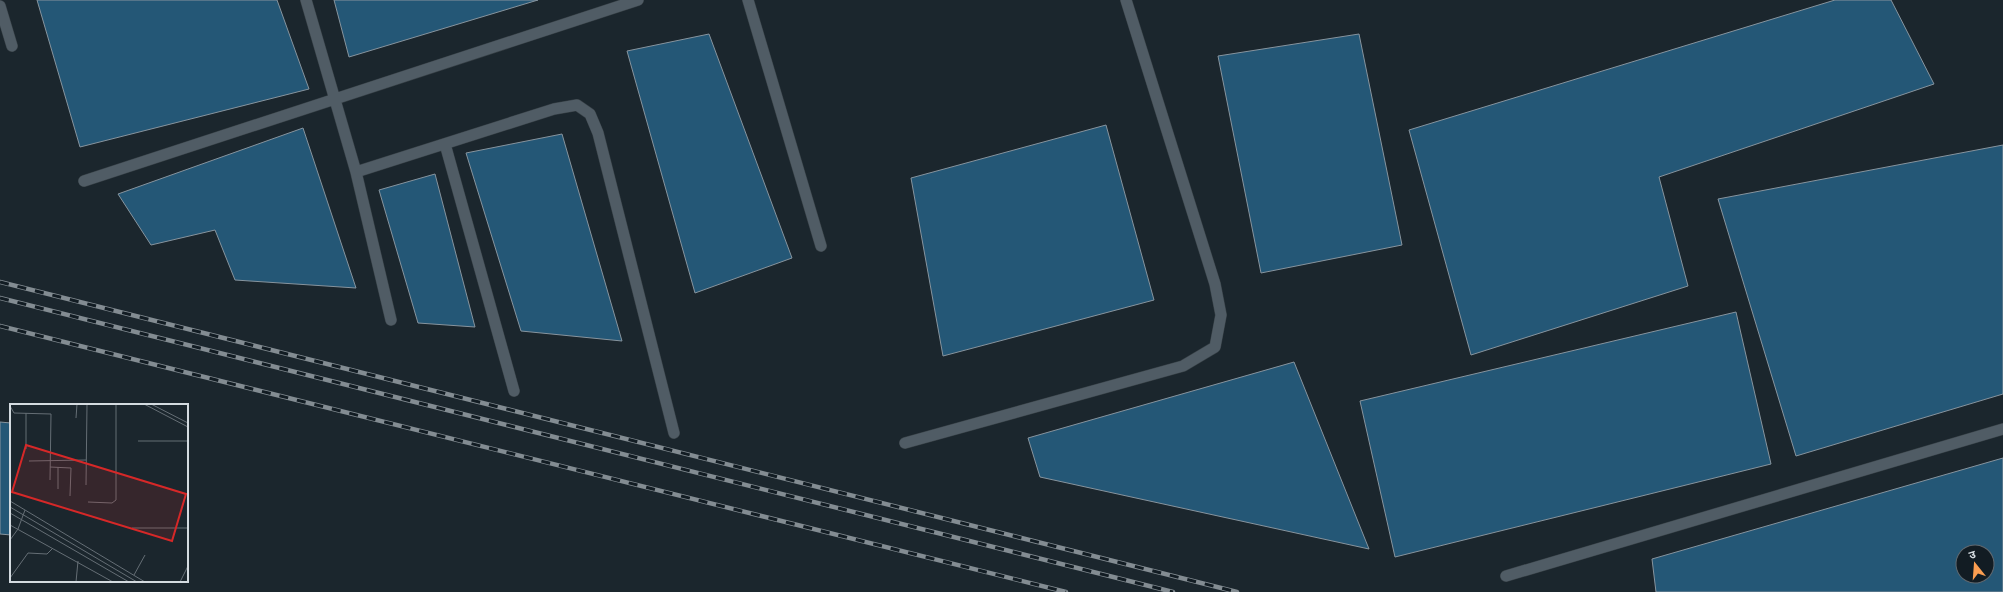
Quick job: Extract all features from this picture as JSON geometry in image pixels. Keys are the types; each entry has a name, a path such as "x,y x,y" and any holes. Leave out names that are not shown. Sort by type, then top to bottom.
{"lane":[{"path":"306,0 356,172 391,320"},
{"path":"84,181 334,98 638,0"},
{"path":"748,0 821,246"},
{"path":"905,443 1184,366 1215,348 1221,315 1215,284 1126,0"},
{"path":"0,6 12,46"},
{"path":"356,172 554,109 577,105 590,114 598,133 674,433"},
{"path":"445,144 514,391"},
{"path":"1506,576 2003,429"}],"building":[{"path":"37,0 277,0 309,89 80,147"},
{"path":"334,0 538,0 349,57"},
{"path":"1835,0 1891,0 1934,84 1659,177 1688,286 1471,355 1409,130"},
{"path":"709,34 792,258 695,293 627,51"},
{"path":"1359,34 1402,245 1261,273 1218,56"},
{"path":"1106,125 1154,300 943,356 911,178"},
{"path":"303,128 356,288 235,280 215,230 151,245 118,194"},
{"path":"562,134 622,341 521,331 466,153"},
{"path":"2003,145 2003,394 1796,456 1718,199"},
{"path":"435,174 475,327 418,323 379,190"},
{"path":"1736,312 1771,464 1395,557 1360,401"},
{"path":"1294,362 1369,549 1040,477 1028,438"},
{"path":"0,422 10,423 10,535 0,534"},
{"path":"2003,458 2003,592 1656,592 1652,559"}],"railway":[{"path":"0,282 1237,592"},
{"path":"0,298 1173,592"},
{"path":"0,326 1066,592"}]}
